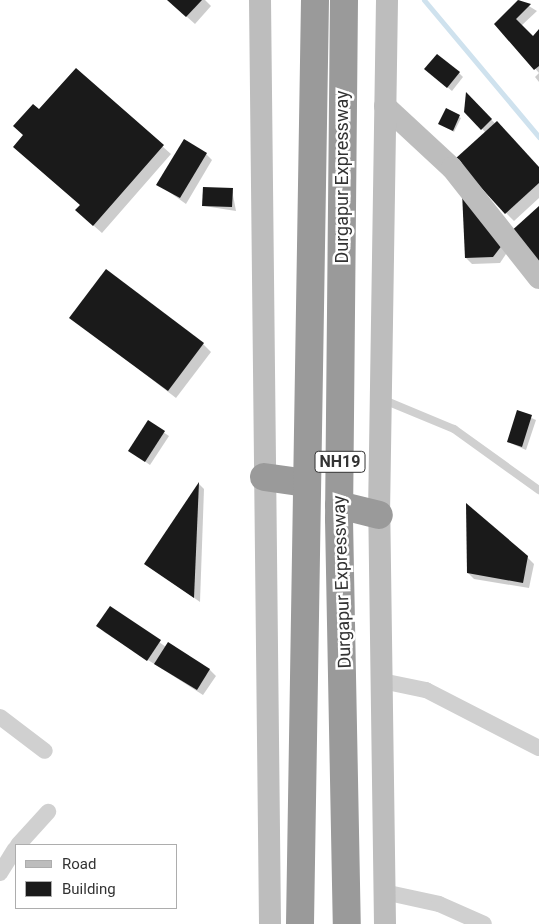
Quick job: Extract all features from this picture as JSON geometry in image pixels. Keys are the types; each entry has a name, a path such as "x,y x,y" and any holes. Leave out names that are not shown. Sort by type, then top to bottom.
{"highway":[{"name":"Durgapur Expressway","path":"300,924 315,0"},
{"name":"Durgapur Expressway","path":"344,0 339,505 347,924"},
{"path":"264,478 306,483"},
{"path":"339,505 379,515"}],"street":[{"path":"260,0 270,924"},
{"path":"385,924 379,515 387,0"},
{"path":"385,106 452,168 539,278"},
{"path":"382,681 426,690 537,743"},
{"path":"0,717 45,751"},
{"path":"19,844 48,812"},
{"path":"0,857 15,848"},
{"path":"0,873 15,849"},
{"path":"384,892 439,904 484,924"}],"lane":[{"path":"380,398 446,425 539,490"}],"building":[{"path":"167,0 202,0 186,17"},
{"path":"518,0 531,4 516,19 533,36 539,29 539,66 534,70 494,24"},
{"path":"437,54 460,72 447,88 424,69"},
{"path":"76,68 164,145 93,226 75,210 80,205 13,147 23,135 13,126 33,104 39,109"},
{"path":"466,92 492,119 481,130 464,112"},
{"path":"446,108 460,115 453,131 438,124"},
{"path":"497,121 539,167 539,183 505,214 455,159"},
{"path":"184,139 207,153 180,198 156,185"},
{"path":"203,187 233,188 232,207 202,206"},
{"path":"462,192 503,244 493,257 465,258"},
{"path":"539,206 539,270 507,235"},
{"path":"106,269 204,343 168,391 69,318"},
{"path":"517,410 532,415 522,447 507,442"},
{"path":"148,420 165,431 145,462 128,451"},
{"path":"199,482 194,598 144,564"},
{"path":"466,503 528,556 523,583 467,573"},
{"path":"110,606 161,640 147,661 96,626"},
{"path":"168,642 210,669 197,690 154,664"}],"waterway":[{"path":"424,0 539,137"}]}
